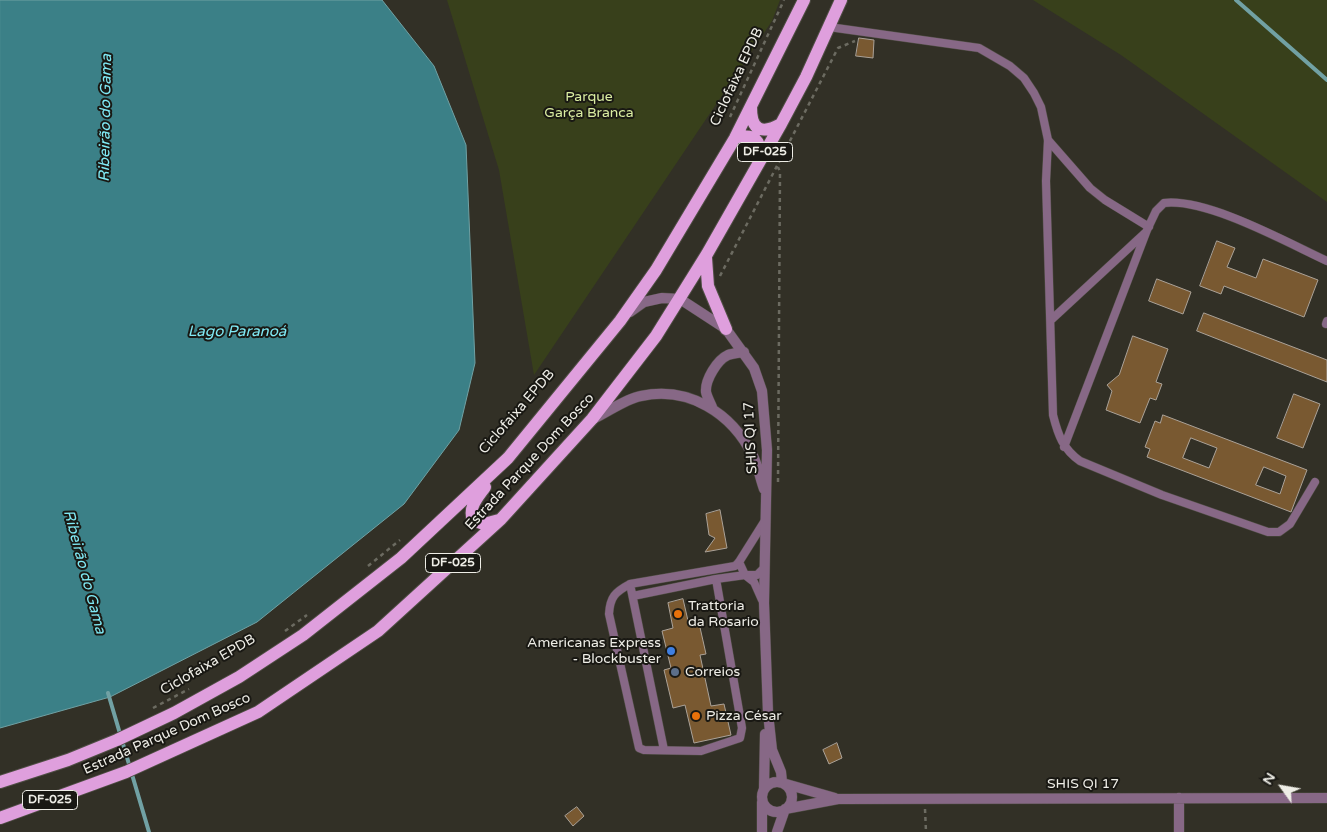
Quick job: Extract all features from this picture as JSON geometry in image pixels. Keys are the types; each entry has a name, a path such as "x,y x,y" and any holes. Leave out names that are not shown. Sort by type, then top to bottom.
{"main road":[{"name":"Estrada Parque Dom Bosco","path":"0,782 91,750 146,726 239,677 303,635 401,558 508,458 620,321 656,270 735,138 804,0"},
{"name":"Estrada Parque Dom Bosco","path":"0,818 99,782 258,712 378,631 501,519 592,420 626,379 680,299 781,124 841,0"},
{"path":"751,107 751,118 754,125 760,129 773,128 781,124"},
{"path":"735,138 743,136 758,141 761,159"},
{"path":"707,254 705,273 712,301 726,329"},
{"path":"501,519 480,524 473,520 471,514 472,506 508,458"}],"street":[{"path":"620,321 644,302 662,298 680,299"},
{"name":"SHIS QI 17","path":"680,299 726,329 754,368 762,391 766,442 764,603 768,713 772,750 784,783 838,799"},
{"path":"712,407 706,393 706,384 719,361 726,355 744,352"},
{"name":"SHIS QI 17","path":"592,420 639,396 655,394 674,394 712,407 741,436 754,457 766,498"},
{"name":"SHIS QI 17","path":"764,788 764,752 768,713"},
{"path":"762,832 764,788 774,782 784,783 792,797 785,809 777,832"},
{"path":"1179,798 1179,832"},
{"name":"SHIS QI 17","path":"785,809 838,799 1327,798"},
{"path":"762,801 771,811 785,809"}],"lane":[{"path":"829,27 963,44 979,48 994,56 1024,78 1042,107 1048,140 1046,181 1053,415 1057,432 1069,454 1089,465 1162,495 1268,532 1279,532 1290,524 1315,482"},
{"path":"1048,140 1090,188 1148,229"},
{"path":"1064,447 1148,229 1156,211 1164,203 1185,205 1229,216 1327,261"},
{"path":"1051,320 1148,229"},
{"path":"716,579 742,734 738,740 701,751 644,750 638,746 608,614 610,600 616,591 630,584 726,569 739,562 766,519"},
{"path":"739,562 745,575 757,586 764,603"},
{"path":"633,596 716,579 757,575 764,568"},
{"path":"630,584 664,750"}],"path":[{"name":"Ciclofaixa EPDB","path":"730,118 784,0"},
{"path":"712,301 731,253 778,167 838,48 855,41 861,31"},
{"path":"766,498 780,480 780,172 778,167"},
{"path":"366,568 403,538"},
{"path":"282,632 312,610"},
{"name":"Ciclofaixa EPDB","path":"152,708 196,685"},
{"path":"925,798 926,832"}],"green space":[{"name":"Parque Garça Branca","path":"447,0 780,0 772,21 534,375 499,170"},
{"path":"1033,0 1327,0 1327,202 1121,55"}],"water":[{"name":"Lago Paranoá","path":"0,0 382,0 434,66 466,145 475,363 459,430 404,504 257,622 110,697 0,728"}],"building":[{"path":"859,38 874,40 873,58 856,56"},
{"path":"1217,241 1235,248 1227,267 1256,278 1263,259 1318,280 1304,317 1224,286 1221,294 1200,286"},
{"path":"1157,279 1191,292 1183,314 1149,301"},
{"path":"1204,313 1327,360 1327,382 1197,331"},
{"path":"1133,336 1168,349 1156,382 1162,384 1156,400 1150,398 1140,423 1106,410 1112,391 1107,385 1119,375"},
{"path":"1294,394 1320,404 1303,448 1277,438"},
{"path":"1163,415 1307,470 1291,512 1147,457 1150,449 1145,447 1155,421 1160,423","holes":["1191,438 1217,448 1209,468 1183,458","1264,467 1286,476 1280,494 1256,485"]},
{"path":"720,510 727,548 705,552 715,538 709,535 706,514"},
{"path":"683,599 689,625 699,623 706,654 700,655 711,706 724,704 731,735 694,743 685,705 673,708 664,670 671,668 662,631 673,628 668,603"},
{"path":"837,743 842,758 829,764 823,750"},
{"path":"577,807 584,816 573,826 565,816"}],"waterway":[{"path":"1236,0 1327,80"},
{"name":"Ribeirão do Gama","path":"108,693 149,832"}],"place":[{"name":"Trattoria da Rosario","path":"678,614"},
{"name":"Americanas Express - Blockbuster","path":"671,651"},
{"name":"Correios","path":"675,672"},
{"name":"Pizza César","path":"696,716"}]}
